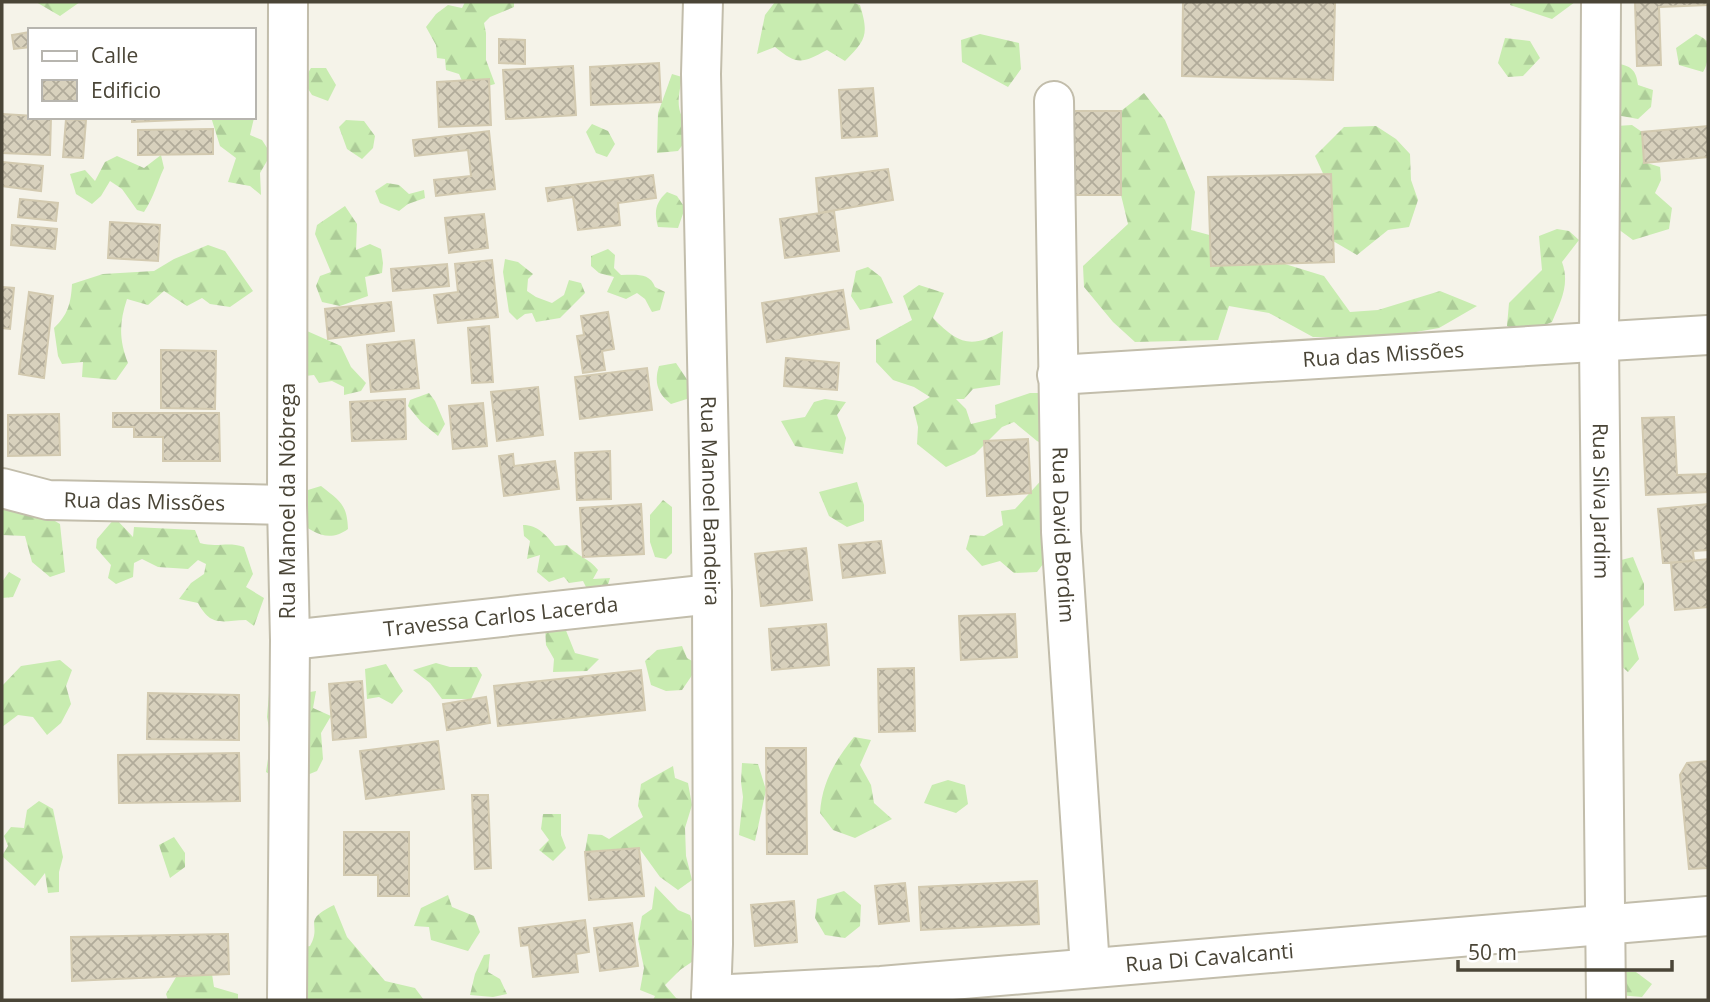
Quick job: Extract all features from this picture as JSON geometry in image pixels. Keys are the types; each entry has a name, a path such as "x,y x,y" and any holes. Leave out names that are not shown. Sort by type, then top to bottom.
{"street":[{"name":"Rua Manoel da Nóbrega","path":"287,1000 290,640 287,505 288,2"},
{"name":"Rua Manoel Bandeira","path":"703,2 702,88 712,594 711,998"},
{"name":"Rua Silva Jardim","path":"1601,2 1600,342 1606,1000"},
{"name":"Rua David Bordim","path":"1054,101 1061,532 1090,967"},
{"name":"Rua das Missões","path":"1057,375 1708,335"},
{"name":"Rua das Missões","path":"2,488 47,500 287,505"},
{"name":"Travessa Carlos Lacerda","path":"290,640 712,594"},
{"name":"Rua Di Cavalcanti","path":"711,998 1708,916"}],"green space":[{"path":"36,2 80,2 60,16"},
{"path":"465,2 514,2 514,7 490,17 484,23 486,60 495,84 473,90 462,81 459,74 446,70 445,59 437,58 436,45 426,27 436,14 448,5 462,8"},
{"path":"775,2 852,2 860,5 864,36 845,61 827,50 806,60 795,60 775,47 757,54 765,15"},
{"path":"1511,2 1575,2 1552,19 1510,5"},
{"path":"980,34 1019,43 1021,69 1008,87 962,62 961,40"},
{"path":"1696,34 1708,44 1703,72 1679,65 1676,48"},
{"path":"1505,38 1530,41 1540,58 1523,76 1508,77 1498,63"},
{"path":"1615,63 1632,69 1638,85 1653,90 1651,107 1638,119 1616,115"},
{"path":"311,68 326,68 336,85 328,101 312,95 303,81"},
{"path":"672,74 682,77 680,112 693,131 678,151 657,153 658,113"},
{"path":"1144,93 1165,120 1195,192 1191,230 1250,246 1285,264 1324,276 1350,312 1378,310 1440,291 1477,306 1439,328 1387,337 1313,337 1269,313 1229,306 1218,340 1135,342 1113,322 1084,287 1083,266 1128,224 1121,195 1121,111"},
{"path":"212,119 254,119 250,135 262,140 271,154 260,173 261,195 250,186 228,182 236,158 220,146"},
{"path":"346,120 364,121 375,136 373,148 362,159 347,149 339,127"},
{"path":"592,124 608,131 615,144 607,157 596,153 586,132"},
{"path":"1632,125 1642,132 1644,162 1660,167 1661,180 1655,193 1672,208 1669,229 1633,240 1610,223 1616,126"},
{"path":"1376,126 1396,139 1410,154 1411,180 1418,200 1409,227 1388,230 1357,255 1333,241 1322,220 1332,193 1315,156 1344,127"},
{"path":"161,155 164,168 144,212 137,210 122,189 110,181 101,196 92,204 76,194 70,174 85,170 95,181 105,162 117,156 144,168"},
{"path":"387,183 399,185 409,194 424,190 425,198 408,204 399,211 380,203 375,191"},
{"path":"667,192 677,196 685,208 678,228 658,227 656,208"},
{"path":"345,206 357,224 356,250 370,244 381,249 383,263 382,273 365,277 368,296 340,306 322,302 316,286 320,276 331,272 315,234 317,225"},
{"path":"1557,229 1569,231 1579,240 1562,262 1565,285 1561,300 1552,322 1523,334 1507,326 1509,303 1542,270 1539,236"},
{"path":"208,245 225,251 253,291 230,307 210,304 202,298 187,306 164,291 148,305 127,299 121,331 128,363 116,380 82,377 83,362 62,364 58,356 54,328 68,308 72,284 103,274 154,271 174,259"},
{"path":"608,249 615,255 614,268 621,275 645,277 665,292 660,310 652,312 645,299 637,293 626,299 607,292 614,277 599,273 591,266 591,256"},
{"path":"505,259 518,262 533,274 528,279 527,291 536,297 552,303 564,295 569,280 581,283 585,293 560,318 536,322 532,313 517,320 509,312 503,272"},
{"path":"868,267 881,277 893,303 860,310 851,296 856,271"},
{"path":"919,285 944,293 933,318 950,334 973,342 1003,331 1000,385 973,389 964,399 956,399 966,409 971,424 996,418 995,405 1030,393 1058,393 1059,452 1037,441 1014,422 1002,427 975,454 946,467 917,444 918,427 913,407 930,397 914,387 893,380 876,362 876,340 912,320 903,296"},
{"path":"307,331 341,346 351,367 366,383 361,391 344,395 344,387 332,381 319,383 314,375 305,376 294,342"},
{"path":"676,363 692,387 690,398 671,404 660,391 657,377 659,366"},
{"path":"429,393 445,424 438,436 421,422 408,406 410,400"},
{"path":"825,399 846,402 837,415 846,438 843,454 795,446 781,421 805,417 814,402"},
{"path":"1046,475 1050,555 1037,572 1014,573 1000,561 982,566 966,549 970,535 984,536 1003,525 1001,511 1015,509"},
{"path":"857,482 864,505 864,521 847,527 829,516 819,492"},
{"path":"321,486 344,508 348,529 341,533 321,535 297,520 298,493"},
{"path":"663,500 672,507 672,553 666,559 655,557 650,542 650,515"},
{"path":"2,503 40,512 60,524 65,572 50,577 32,562 25,536 2,535"},
{"path":"115,518 133,537 134,527 195,530 200,543 244,547 253,574 246,587 264,598 254,626 246,620 212,619 198,603 179,599 191,583 204,574 206,564 198,560 188,569 158,567 142,559 134,563 133,577 116,584 108,578 111,565 96,548 97,539"},
{"path":"523,525 537,529 555,546 567,545 591,563 598,570 593,579 610,578 607,588 598,591 587,589 583,581 569,583 564,577 549,582 537,572 540,555 527,559 530,541 524,536"},
{"path":"1633,557 1644,584 1644,605 1628,621 1639,659 1628,672 1611,657 1583,643 1581,592 1617,561"},
{"path":"9,572 21,579 13,597 2,598 2,582"},
{"path":"561,618 575,653 599,659 587,671 553,672 554,659 546,645 545,626"},
{"path":"682,646 687,658 699,665 682,690 666,691 651,685 645,661 657,650"},
{"path":"60,660 72,670 66,686 71,704 61,723 47,735 33,717 18,715 2,727 2,686 21,666"},
{"path":"436,663 450,667 477,667 482,675 471,699 442,699 430,683 413,670"},
{"path":"386,664 403,691 392,704 379,697 367,699 365,669"},
{"path":"296,690 304,693 316,691 313,708 331,716 321,733 323,759 317,771 285,784 266,772 271,739 267,717 269,694"},
{"path":"854,737 871,740 860,765 871,785 874,803 892,819 855,838 833,830 820,813 823,791 831,772"},
{"path":"742,763 758,764 766,790 755,841 739,835 743,797"},
{"path":"673,766 675,778 688,783 692,805 685,828 686,856 692,880 678,890 660,877 639,848 585,852 588,834 602,835 609,839 643,817 638,806 641,784"},
{"path":"948,780 965,785 968,804 956,813 924,803 932,785"},
{"path":"39,801 53,809 63,857 59,872 59,892 48,893 45,873 35,886 2,856 8,846 4,836 11,827 24,828 27,810"},
{"path":"543,814 561,814 561,835 566,848 553,861 539,850 549,840 541,829"},
{"path":"174,837 185,853 185,867 170,878 159,845"},
{"path":"655,886 678,910 690,915 702,955 680,970 665,985 681,1000 653,1000 655,996 640,990 644,968 638,939 642,916 652,909"},
{"path":"844,891 861,905 860,926 845,938 825,935 815,918 817,899"},
{"path":"448,895 452,907 474,916 480,932 468,951 431,940 429,927 414,926 421,908"},
{"path":"334,905 347,937 385,981 415,988 424,1000 281,1000 288,951 310,946 315,919"},
{"path":"490,954 488,972 500,979 507,994 493,997 470,995 475,974 484,955"},
{"path":"210,961 214,987 238,994 238,1000 168,1000 166,994 182,967"},
{"path":"1626,972 1636,972 1652,984 1642,997 1618,995"}],"building":[{"path":"1183,2 1335,2 1333,80 1182,76"},
{"path":"1635,2 1708,2 1708,5 1659,7 1661,65 1637,66"},
{"path":"28,32 28,47 14,49 12,35"},
{"path":"499,39 525,40 525,64 499,63"},
{"path":"659,63 661,102 591,105 590,67"},
{"path":"573,66 576,115 506,119 503,70"},
{"path":"489,79 491,125 439,127 437,82"},
{"path":"873,88 877,136 842,138 839,90"},
{"path":"1069,111 1121,111 1121,195 1069,195"},
{"path":"2,114 28,116 28,119 51,119 50,155 2,153"},
{"path":"66,119 86,120 83,158 63,157"},
{"path":"132,119 201,119 132,122"},
{"path":"1708,126 1708,157 1644,163 1642,132"},
{"path":"213,129 213,154 138,155 138,130"},
{"path":"489,131 495,189 436,196 434,180 471,176 468,150 415,156 413,140"},
{"path":"2,162 43,166 41,191 2,186"},
{"path":"888,169 893,200 819,213 816,178"},
{"path":"1331,174 1334,262 1211,266 1208,177"},
{"path":"653,175 656,198 618,203 620,225 578,230 573,197 548,201 546,188"},
{"path":"20,199 58,203 56,221 18,217"},
{"path":"834,211 839,251 785,258 780,219"},
{"path":"484,214 488,248 449,253 445,218"},
{"path":"110,222 160,225 158,261 108,258"},
{"path":"12,225 57,229 55,249 11,245"},
{"path":"492,260 498,317 438,323 434,295 458,292 455,264"},
{"path":"447,264 449,286 393,291 391,269"},
{"path":"2,287 14,288 10,329 2,328"},
{"path":"843,290 849,329 767,342 762,303"},
{"path":"29,292 53,296 44,378 19,374"},
{"path":"391,302 394,331 328,339 325,309"},
{"path":"608,312 614,349 602,351 605,370 583,373 577,336 584,335 581,316"},
{"path":"489,326 493,382 472,383 468,328"},
{"path":"414,340 419,388 371,392 367,345"},
{"path":"161,350 216,351 215,409 161,408"},
{"path":"786,358 839,363 837,390 784,386"},
{"path":"647,368 652,410 580,419 575,377"},
{"path":"538,387 543,435 497,441 491,392"},
{"path":"405,399 406,439 352,441 350,402"},
{"path":"483,403 487,446 453,449 449,406"},
{"path":"113,413 219,413 220,461 163,461 163,437 134,437 134,427 113,427"},
{"path":"59,414 60,455 8,456 8,415"},
{"path":"1674,417 1677,475 1708,474 1708,492 1646,495 1642,418"},
{"path":"1028,439 1031,493 987,496 984,441"},
{"path":"610,451 611,499 577,500 575,453"},
{"path":"513,454 514,466 555,461 559,489 504,496 499,456"},
{"path":"641,504 644,554 583,557 580,508"},
{"path":"1708,504 1708,550 1693,551 1694,561 1663,563 1658,509"},
{"path":"881,541 885,573 843,578 839,545"},
{"path":"806,548 812,600 761,606 755,554"},
{"path":"1708,559 1708,607 1675,610 1671,563"},
{"path":"1015,614 1017,657 961,660 959,616"},
{"path":"826,624 829,665 772,670 769,629"},
{"path":"914,668 915,731 879,732 878,669"},
{"path":"641,670 645,710 498,726 494,686"},
{"path":"362,681 366,737 333,740 329,684"},
{"path":"148,693 239,695 239,740 147,739"},
{"path":"486,697 490,723 447,730 443,704"},
{"path":"438,741 444,789 366,799 360,751"},
{"path":"766,748 806,748 807,854 767,854"},
{"path":"239,753 240,801 119,803 118,755"},
{"path":"1708,761 1708,868 1689,869 1680,775 1687,763"},
{"path":"472,795 488,795 491,868 475,869"},
{"path":"344,832 409,832 409,896 378,896 378,875 344,875"},
{"path":"639,848 644,896 589,900 585,852"},
{"path":"1037,881 1039,924 921,930 919,887"},
{"path":"905,883 909,921 879,924 875,886"},
{"path":"794,901 797,942 755,946 751,905"},
{"path":"585,920 589,952 576,954 578,972 533,977 529,945 521,946 519,928"},
{"path":"632,923 638,966 600,971 594,928"},
{"path":"228,934 229,974 72,981 71,937"}]}
